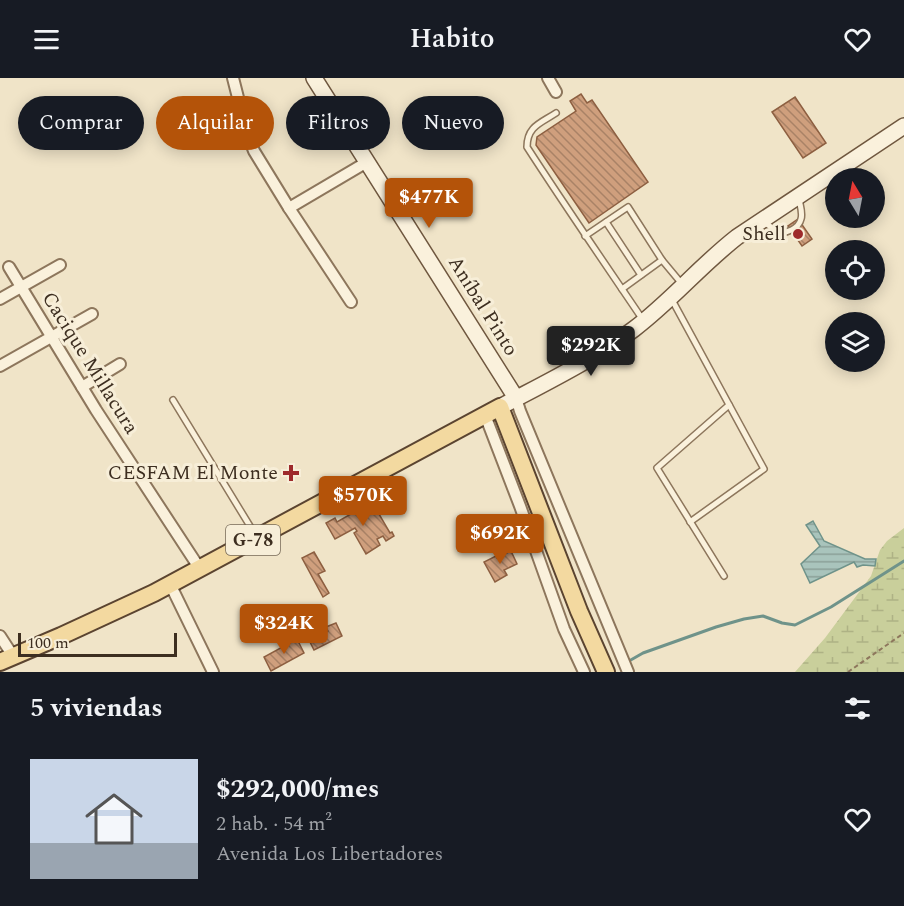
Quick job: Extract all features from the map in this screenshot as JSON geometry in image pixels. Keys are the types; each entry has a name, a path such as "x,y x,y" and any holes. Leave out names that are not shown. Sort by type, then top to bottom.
{"main road":[{"name":"Aníbal Pinto","path":"314,78 516,398"},
{"path":"606,672 496,414 516,398 604,350 644,321 726,246 798,195 904,126"},
{"name":"G-78","path":"6,659 99,619 170,584 496,414"}],"street":[{"path":"233,78 254,151 351,302"},
{"path":"548,78 556,92"},
{"path":"289,208 367,162"},
{"path":"0,299 60,265"},
{"name":"Cacique Millacura","path":"9,267 82,387 200,568"},
{"path":"0,366 92,314"},
{"path":"82,387 120,364"},
{"name":"Aníbal Pinto","path":"516,398 628,672"},
{"path":"496,414 497,446"},
{"path":"496,414 497,446 564,628 584,672"},
{"path":"170,584 213,672"},
{"path":"0,636 6,659"}],"lane":[{"path":"556,113 531,129 527,138 527,147 644,321"},
{"path":"761,220 779,232 792,230 798,226 802,218 798,195"},
{"path":"585,236 628,207 662,260 683,285"},
{"path":"606,222 641,275"},
{"path":"622,289 662,260"},
{"path":"670,297 764,469 690,522"},
{"path":"173,400 257,538"},
{"path":"724,576 657,468 729,405"}],"path":[{"path":"848,672 904,633"}],"green space":[{"path":"904,528 904,672 795,672 825,638 871,576 880,550 887,541"}],"water":[{"path":"813,521 824,541 865,559 876,559 875,566 857,567 854,562 810,583 801,564 820,546 806,525"}],"building":[{"path":"581,94 587,103 592,100 648,182 589,223 536,145 537,137 576,111 570,101"},
{"path":"795,97 826,143 803,158 772,112"},
{"path":"798,219 812,239 802,246 788,226"},
{"path":"372,502 394,536 386,541 383,536 377,539 380,545 366,554 354,533 357,531 355,528 335,539 326,523 335,518 337,522"},
{"path":"511,551 517,564 504,570 507,575 495,582 484,562"},
{"path":"314,552 325,571 318,574 329,593 323,597 302,558"},
{"path":"336,623 342,636 314,650 303,628 310,624 316,636 328,631 326,627"},
{"path":"297,639 304,653 271,671 264,657"}],"waterway":[{"path":"629,661 643,653 744,619 763,616 795,625 831,607 904,561"}],"place":[{"name":"Shell","path":"798,234"},
{"name":"CESFAM El Monte","path":"291,473"}]}
